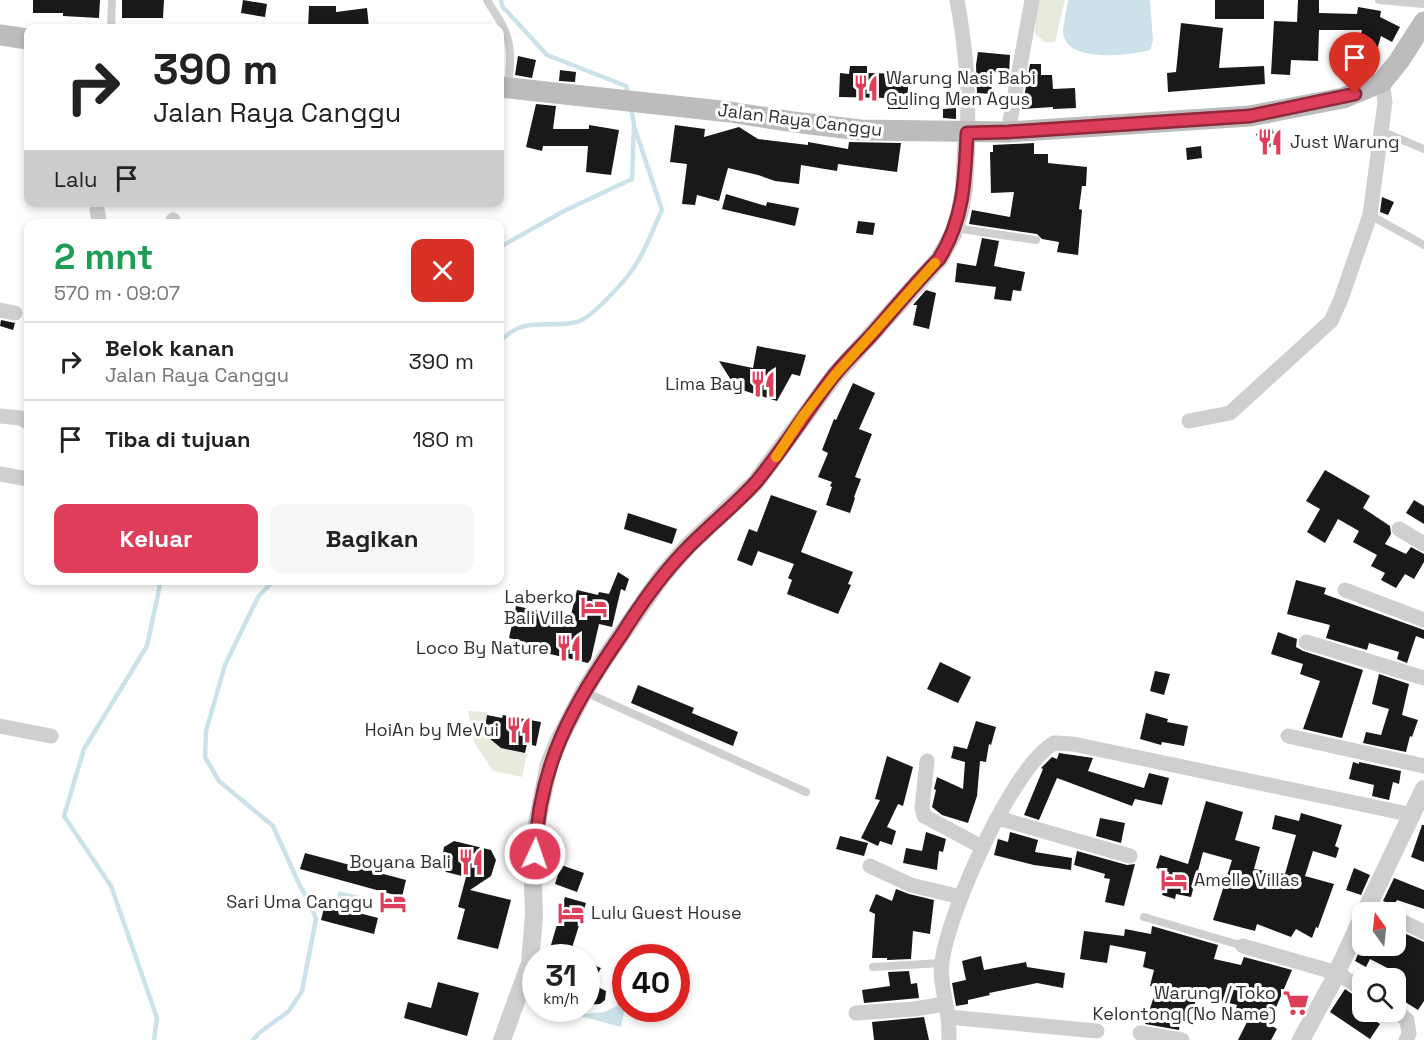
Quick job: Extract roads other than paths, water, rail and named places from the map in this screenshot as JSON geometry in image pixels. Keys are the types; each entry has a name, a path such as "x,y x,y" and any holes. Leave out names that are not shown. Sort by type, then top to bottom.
{"main road":[{"name":"Jalan Raya Canggu","path":"504,87 621,99 860,130 1008,132 1250,116 1343,98 1382,82 1399,61 1424,22"},
{"path":"0,35 24,38"}],"street":[{"path":"502,1040 530,963 534,926 536,828 549,764 584,692 662,576 688,546 755,483 835,375 939,259 954,228 964,189 968,80 957,0"},
{"path":"1008,132 1032,0"},
{"path":"1189,421 1230,413 1331,321 1370,215 1385,102 1382,82"},
{"path":"0,416 24,420"},
{"path":"0,474 24,477"},
{"path":"1399,529 1424,544"},
{"path":"1345,590 1424,620"},
{"path":"1306,642 1424,678"},
{"path":"0,726 51,736"},
{"path":"1288,736 1424,766"},
{"path":"949,1040 941,963 954,915 982,847 1019,781 1037,756 1054,743 1061,742 1413,814"},
{"path":"927,761 922,808 924,816 982,847"},
{"path":"1374,902 1424,789"},
{"path":"998,818 1130,856"},
{"path":"870,866 911,885 961,897"},
{"path":"1406,923 1424,932"},
{"path":"1301,1040 1352,944"},
{"path":"1243,946 1336,973 1352,983"},
{"path":"856,1013 914,1009 947,1010 1097,1030"},
{"path":"1406,1019 1409,1034 1407,1040"},
{"path":"1140,1032 1182,1040"}],"lane":[{"path":"111,24 112,0"},
{"path":"487,0 502,24"},
{"path":"1379,0 1424,4"},
{"path":"504,28 511,56 504,83"},
{"path":"1381,131 1424,149"},
{"path":"1370,215 1424,245"},
{"path":"954,228 1036,240"},
{"path":"584,692 806,792"},
{"path":"1144,917 1243,946"},
{"path":"873,967 941,963"}],"water":[{"path":"1068,0 1150,0 1153,41 1150,50 1117,55 1078,51 1069,45 1063,33"},
{"path":"339,891 372,899 370,907 337,898"},
{"path":"612,1008 612,1022 622,1022 621,1027 600,1021 600,1012"}],"waterway":[{"path":"501,0 502,6 547,55 626,86 628,94"},
{"path":"504,245 564,211 632,179 634,124 631,108"},
{"path":"504,338 528,325 566,324 584,319 609,297 636,264 662,210 635,129"},
{"path":"154,1040 157,1018 111,886 64,816 84,749 147,646 160,585"},
{"path":"253,1040 289,1011 302,991 316,919 273,826 219,781 205,757 206,731 225,665 258,597 269,585"}],"place":[{"name":"Warung Nasi Babi Guling Men Agus","path":"866,88"},
{"name":"Just Warung","path":"1270,142"},
{"name":"Lima Bay","path":"763,384"},
{"name":"Laberko Bali Villa","path":"594,607"},
{"name":"Loco By Nature","path":"569,648"},
{"name":"HoiAn by MeVui","path":"519,730"},
{"name":"Boyana Bali","path":"471,862"},
{"name":"Amelle Villas","path":"1174,880"},
{"name":"Sari Uma Canggu","path":"393,902"},
{"name":"Lulu Guest House","path":"571,913"},
{"name":"Warung / Toko Kelontong (No Name)","path":"1296,1003"}]}
